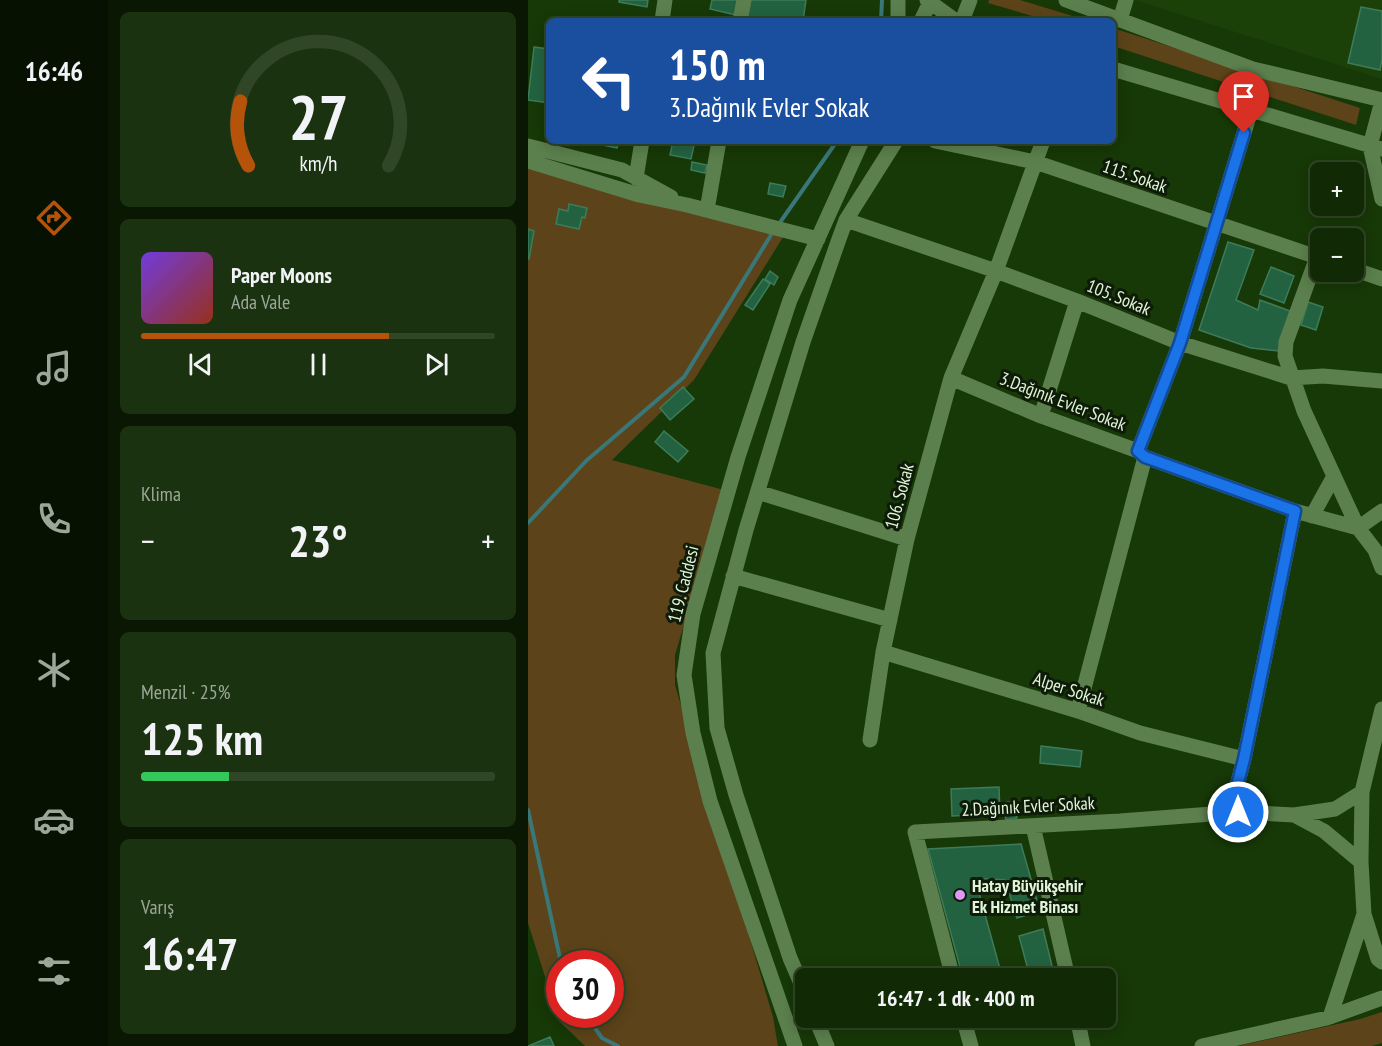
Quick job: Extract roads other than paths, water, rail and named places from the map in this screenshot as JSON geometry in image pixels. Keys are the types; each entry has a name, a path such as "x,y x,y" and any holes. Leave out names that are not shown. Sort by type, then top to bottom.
{"street":[{"path":"662,18 665,0"},
{"path":"741,18 744,0"},
{"path":"898,0 898,18"},
{"path":"963,18 970,0"},
{"path":"1120,20 1126,0"},
{"path":"922,18 929,1 952,18"},
{"path":"1069,1 1115,18"},
{"path":"1116,19 1253,69 1382,100 1376,147 1382,199"},
{"path":"1116,70 1376,147"},
{"path":"1078,711 1141,454 1180,343 1251,110"},
{"path":"636,178 642,144"},
{"path":"707,210 718,144"},
{"name":"119. Caddesi","path":"795,1046 706,785 693,733 684,675 693,614 738,457 790,300 861,144"},
{"path":"795,969 736,795 717,728 713,653 802,342 846,220 894,144"},
{"name":"115. Sokak","path":"949,144 1035,162 1310,255"},
{"name":"106. Sokak","path":"870,740 883,652 907,539 951,378 996,271 1042,144"},
{"path":"528,146 621,170 687,205"},
{"path":"528,161 639,195 818,239"},
{"name":"105. Sokak","path":"846,220 996,271 1180,343 1291,378 1323,376 1382,381"},
{"path":"1364,273 1382,279"},
{"path":"1310,281 1286,342 1285,356 1304,411 1358,528 1376,550 1382,568"},
{"path":"1041,416 1077,301"},
{"name":"3.Dağınık Evler Sokak","path":"951,378 1041,416 1295,511 1358,528"},
{"path":"1312,516 1334,476"},
{"path":"758,492 907,539"},
{"path":"1238,812 1236,790 1295,511"},
{"path":"1358,528 1382,511"},
{"path":"734,576 890,620"},
{"name":"Alper Sokak","path":"883,652 1078,711 1140,733 1244,759"},
{"path":"1382,709 1362,792 1361,862 1364,914 1378,959 1382,962"},
{"name":"2.Dağınık Evler Sokak","path":"950,968 915,832 1238,812 1294,815 1335,808 1362,792"},
{"name":"2.Dağınık Evler Sokak","path":"1294,815 1324,831 1361,862"},
{"path":"1033,826 1066,968"},
{"path":"1330,1017 1364,914"},
{"path":"1202,1046 1330,1017 1382,998"},
{"path":"820,1028 827,1046"},
{"path":"966,1028 971,1046"},
{"path":"1079,1028 1083,1046"}],"waterway":[{"path":"881,18 882,0"},
{"path":"781,221 835,144"},
{"path":"528,523 586,461 684,377 771,235"},
{"path":"528,810 558,950"},
{"path":"595,1028 602,1038 618,1046"}],"place":[{"name":"Hatay Büyükşehir Ek Hizmet Binası","path":"960,895"}]}
